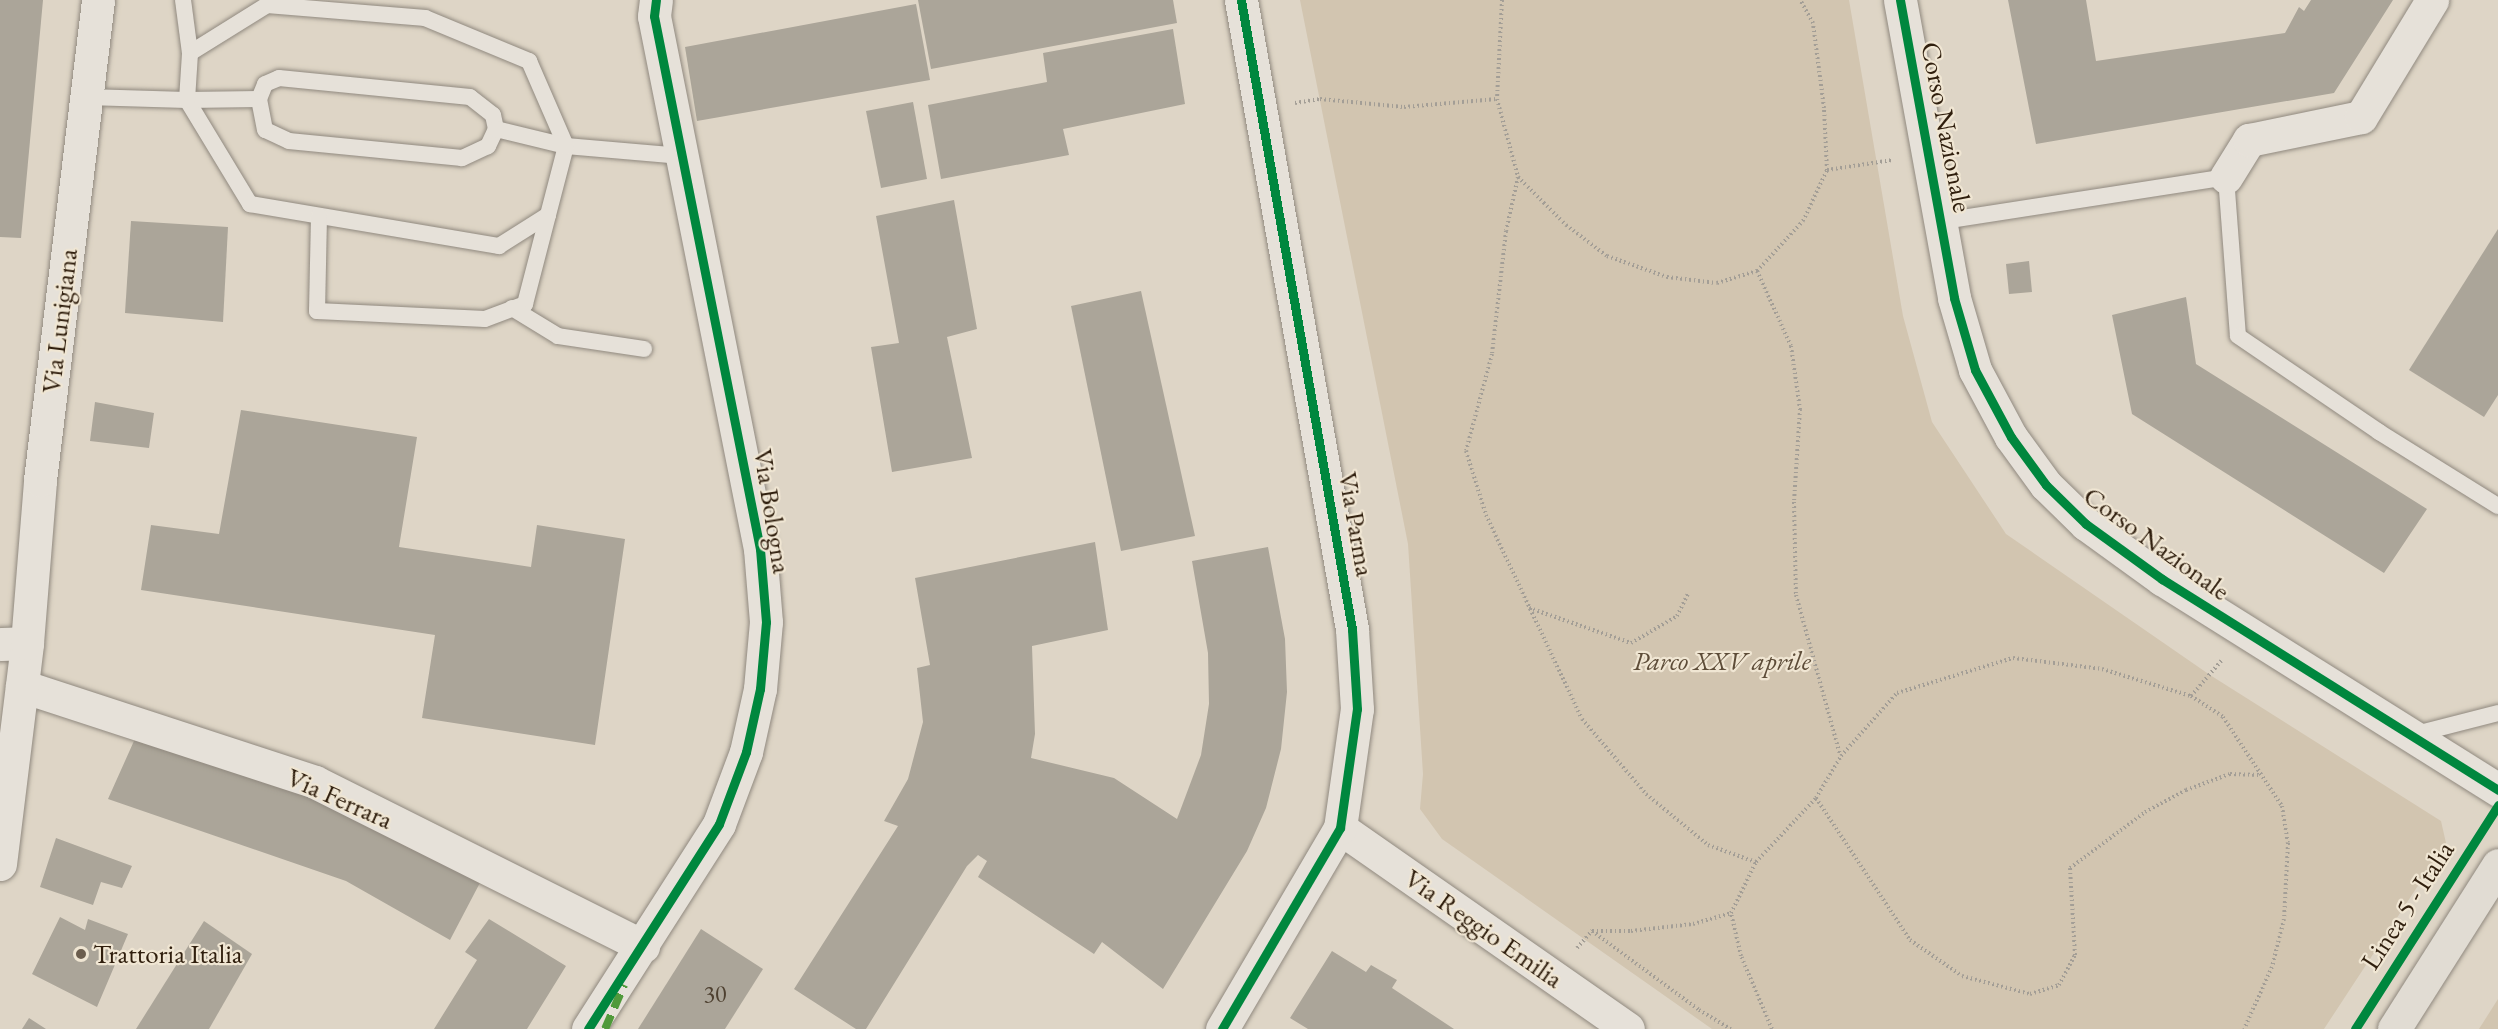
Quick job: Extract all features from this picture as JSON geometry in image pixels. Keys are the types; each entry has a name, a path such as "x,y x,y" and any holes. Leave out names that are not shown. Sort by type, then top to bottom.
{"main road":[{"path":"2394,1029 2498,865"}],"street":[{"name":"Via Lunigiana","path":"0,864 22,686 14,644 39,480 98,0"},
{"name":"Via Bologna","path":"588,1029 640,952 719,824 746,752 760,689 766,622 760,549 654,16 656,0"},
{"name":"Via Parma","path":"1222,1029 1340,828 1358,709 1352,629 1241,0"},
{"name":"Corso Nazionale","path":"1900,0 1942,221 1954,298 1975,370 2010,437 2046,485 2086,524 2244,632 2498,790"},
{"path":"2226,177 2249,140 2361,117 2432,0"},
{"name":"Via Ferrara","path":"22,686 315,782 640,952"},
{"name":"Via Reggio Emilia","path":"1340,828 1628,1029"},
{"path":"605,1029 640,952"}],"lane":[{"path":"183,0 190,53 187,100 250,204 499,246 548,215"},
{"path":"190,53 267,5 317,5 425,18 529,61 566,146 525,304 485,319 317,311 318,216"},
{"path":"279,78 470,97 493,115 496,129 488,146 462,158 289,141 265,130 259,99 265,84 279,78"},
{"path":"86,97 187,100 259,99"},
{"path":"496,129 566,146 682,156"},
{"path":"2226,177 2238,336 2379,432 2498,506"},
{"name":"Corso Nazionale","path":"1942,221 2226,177"},
{"path":"512,308 558,336 644,349"},
{"path":"2408,736 2498,713"}],"path":[{"path":"1502,0 1497,99 1518,177 1506,231 1492,354 1466,451 1486,515 1582,719 1646,794 1708,845 1756,862"},
{"path":"1518,177 1566,225 1607,256 1667,277 1717,283 1757,271 1803,221 1827,170 1824,108 1813,24 1800,0"},
{"path":"1259,108 1320,99 1404,107 1497,99"},
{"path":"1827,170 1929,154"},
{"path":"1757,271 1791,346 1800,410 1794,502 1796,595 1841,756"},
{"path":"1529,607 1631,643 1677,616 1688,593"},
{"path":"2191,696 2244,632"},
{"path":"1772,1029 1741,956 1731,913 1756,862 1816,798 1841,756 1897,693 2013,658 2102,669 2191,696 2223,717 2282,806 2288,882 2284,919 2272,967 2244,1029"},
{"path":"1816,798 1910,940 1962,976 2030,994 2059,985 2075,955 2070,868 2145,812 2186,790 2230,774 2260,775"},
{"path":"1731,913 1693,924 1631,931 1592,931 1699,1011 1731,1029"}],"green space":[{"name":"Parco XXV aprile","path":"1300,0 1849,0 1903,316 1932,422 2006,534 2210,675 2441,821 2446,843 2324,1029 1712,1029 1442,839 1420,809 1423,774 1408,544"},
{"path":"2498,999 2498,1029 2479,1029"}],"building":[{"path":"0,0 43,0 21,238 0,237"},
{"path":"918,0 1173,0 1177,23 931,69"},
{"path":"2008,0 2086,0 2096,61 2285,33 2299,7 2304,11 2311,0 2393,0 2334,93 2036,144"},
{"path":"916,4 930,80 697,121 685,47"},
{"path":"1173,29 1185,104 1063,129 1069,155 941,179 928,105 1047,82 1043,53"},
{"path":"913,102 927,179 881,188 866,111"},
{"path":"954,200 977,329 947,337 972,458 892,472 871,347 899,343 876,216"},
{"path":"131,221 228,227 223,322 125,313"},
{"path":"2498,229 2498,395 2484,417 2409,370"},
{"path":"2029,261 2032,292 2009,294 2006,264"},
{"path":"1141,291 1195,536 1121,551 1071,306"},
{"path":"2186,297 2196,364 2427,509 2384,573 2132,414 2112,315"},
{"path":"95,402 154,413 149,448 90,441"},
{"path":"241,410 417,437 399,547 531,567 537,525 625,539 595,745 422,718 435,635 141,590 151,525 219,534"},
{"path":"1095,542 1108,630 1032,646 1035,734 1031,758 1114,778 1177,819 1201,755 1209,704 1208,653 1192,561 1268,547 1285,639 1287,692 1281,749 1266,808 1247,851 1163,989 1102,942 1094,954 978,877 987,861 978,855 967,866 866,1029 856,1029 794,989 898,826 884,821 908,779 923,722 917,668 930,665 915,578"},
{"path":"138,732 373,819 483,877 450,940 346,881 108,799"},
{"path":"56,838 132,866 122,888 101,882 93,905 40,887"},
{"name":"Trattoria Italia","path":"60,917 85,930 88,919 128,934 97,1007 32,974"},
{"path":"489,919 566,966 527,1029 434,1029 477,960 465,952"},
{"path":"204,921 252,954 209,1029 136,1029"},
{"path":"701,929 763,969 725,1029 638,1029"},
{"path":"1332,951 1366,972 1371,965 1397,980 1392,988 1454,1029 1308,1029 1290,1018"},
{"path":"29,1018 46,1029 22,1029"}],"marked path":[{"path":"605,1029 624,985"}],"cycle path":[{"path":"588,1029 719,824 746,752 760,689 766,622 760,549 654,16 656,0"},
{"path":"1222,1029 1340,828 1357,709 1352,629 1241,0"},
{"path":"1900,0 1954,298 1975,370 2011,437 2046,485 2086,524 2162,579 2498,790"},
{"name":"Linea 5 - Italia","path":"2355,1029 2498,805"}],"place":[{"name":"Trattoria Italia","path":"81,954"}]}
